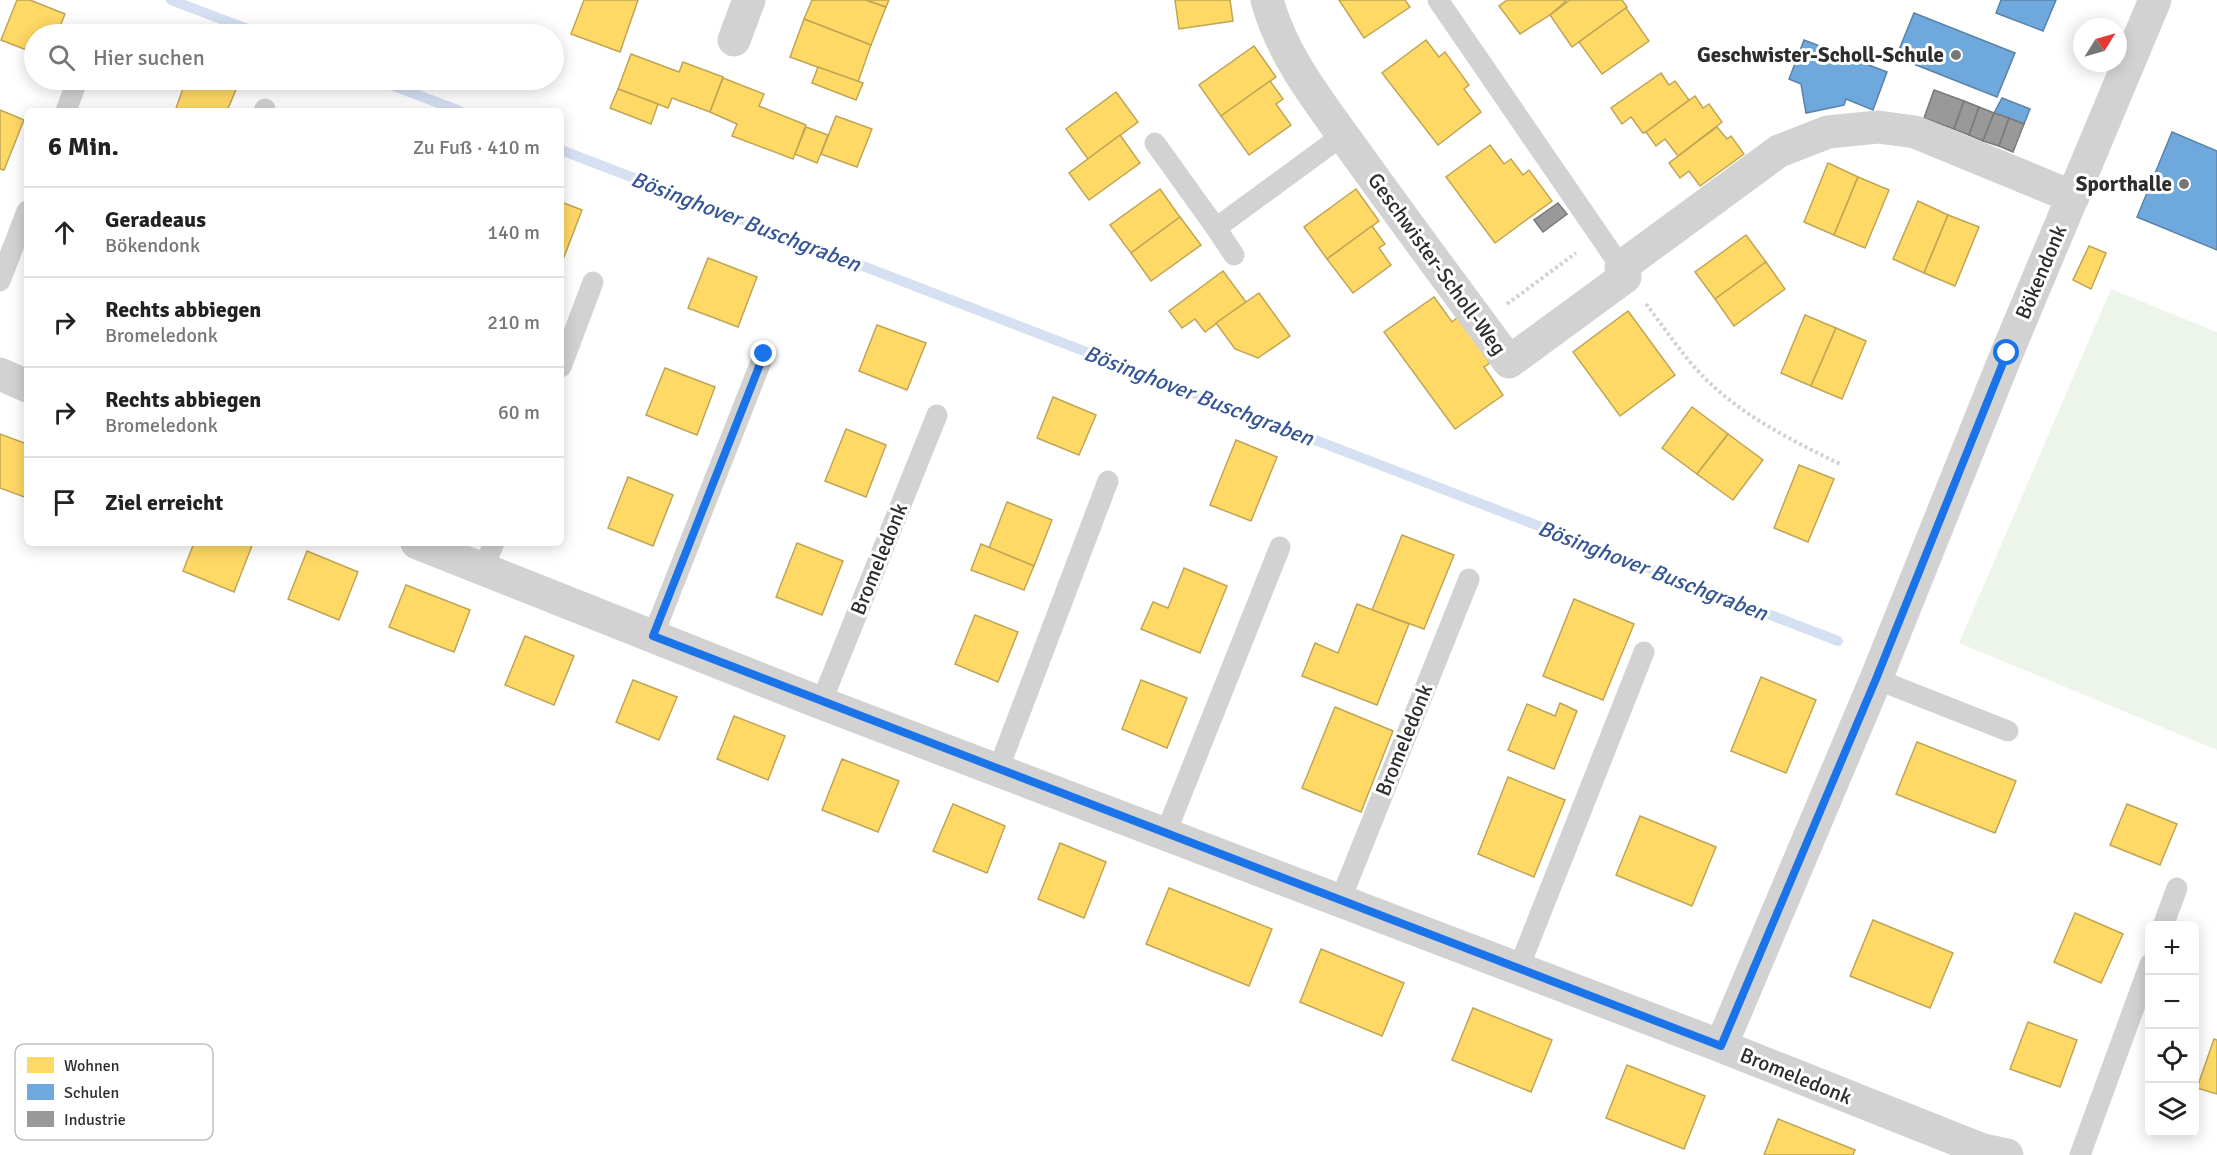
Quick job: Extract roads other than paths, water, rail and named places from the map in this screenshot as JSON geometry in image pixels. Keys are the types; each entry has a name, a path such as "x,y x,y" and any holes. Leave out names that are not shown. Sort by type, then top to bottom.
{"street":[{"path":"734,40 750,0"},
{"name":"Geschwister-Scholl-Weg","path":"1268,0 1272,17 1292,62 1509,362 1779,151 1828,132 1878,127 1915,132 2073,197"},
{"name":"Bökendonk","path":"1721,1046 1876,679 2155,0"},
{"path":"0,374 24,385"},
{"name":"Bromeledonk","path":"433,546 488,556 653,636 821,703 1721,1046 1983,1150 2007,1155"}],"lane":[{"path":"1438,0 1623,272"},
{"path":"67,108 74,90"},
{"path":"1216,228 1343,135"},
{"path":"1155,143 1234,255"},
{"path":"0,281 24,219"},
{"path":"564,359 593,282"},
{"path":"653,636 764,354"},
{"name":"Bromeledonk","path":"821,703 936,415"},
{"path":"998,770 1108,481"},
{"path":"1165,835 1280,546"},
{"name":"Bromeledonk","path":"1340,901 1469,579"},
{"path":"1518,970 1644,652"},
{"path":"1876,679 2008,730"},
{"path":"2165,921 2177,888"},
{"path":"2080,1155 2146,975"}],"waterway":[{"name":"Bösinghover Buschgraben","path":"171,0 235,24"},
{"name":"Bösinghover Buschgraben","path":"404,90 452,108"},
{"name":"Bösinghover Buschgraben","path":"564,151 1838,641"}],"place":[{"name":"Geschwister-Scholl-Schule","path":"1956,55"},
{"name":"Sporthalle","path":"2184,184"}]}
